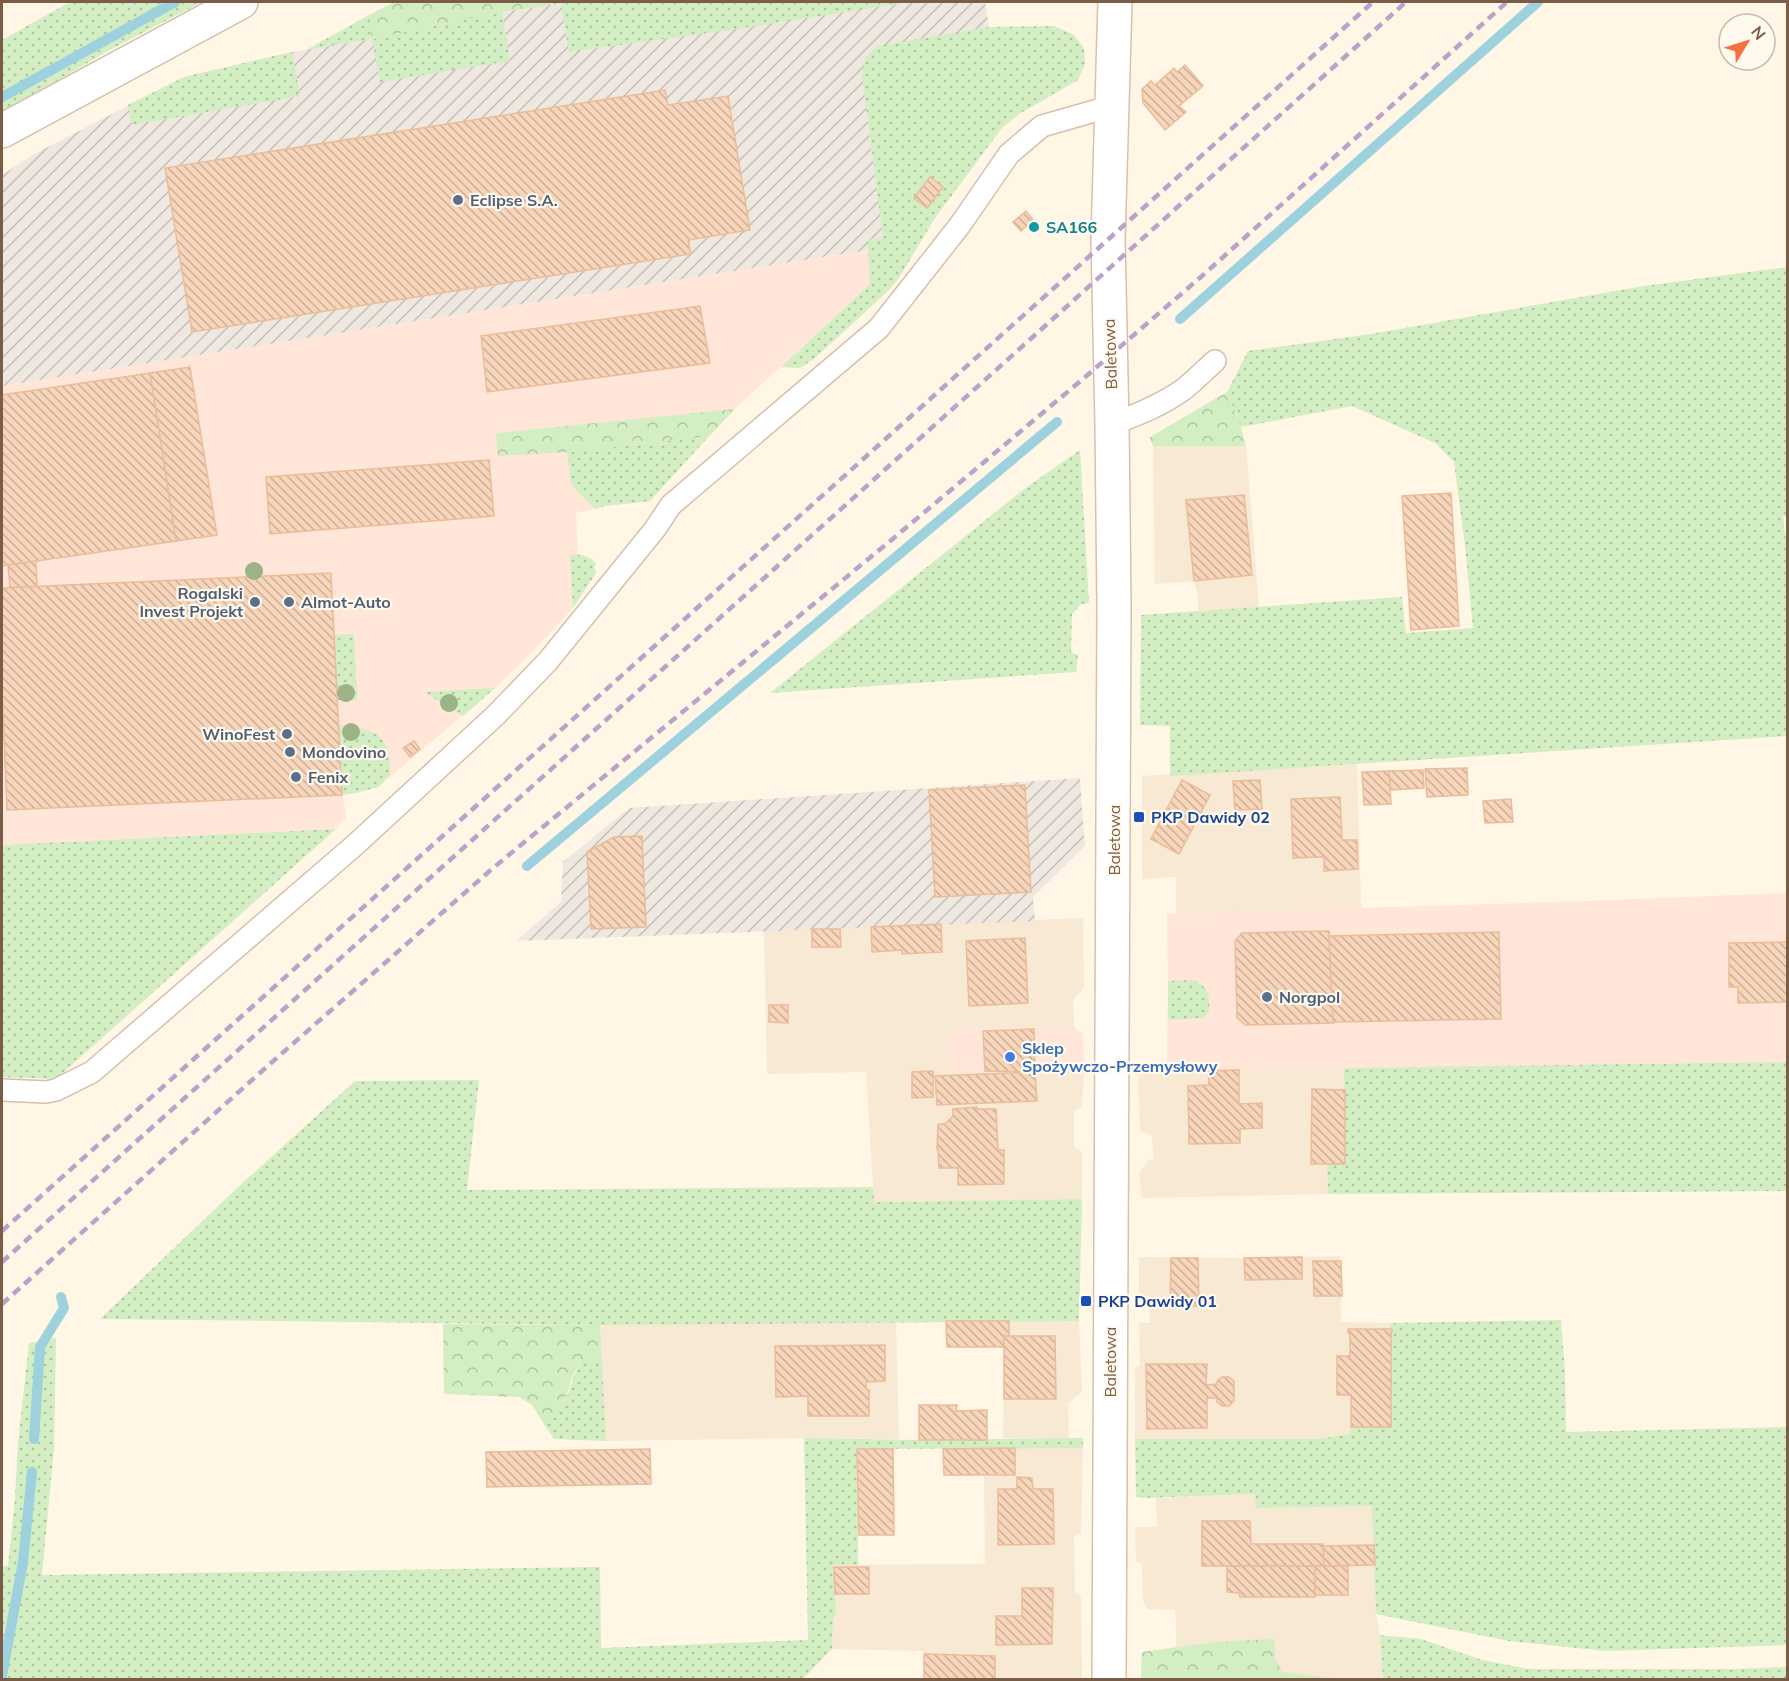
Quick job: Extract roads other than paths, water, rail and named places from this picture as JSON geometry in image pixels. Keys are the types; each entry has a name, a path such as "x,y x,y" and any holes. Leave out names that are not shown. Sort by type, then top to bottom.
{"street":[{"path":"2,131 241,2"},
{"name":"Baletowa","path":"1109,1680 1114,594 1108,270 1115,2"}],"lane":[{"path":"2,1090 46,1092 56,1090 92,1072 355,845 496,715 548,662 655,529 671,505 879,328 960,225 1009,154 1042,126 1112,106"},
{"path":"1112,424 1133,417 1166,400 1184,388 1215,361"}],"waterway":[{"path":"2,97 175,2"},
{"path":"1180,319 1538,2"},
{"path":"527,866 1057,422"},
{"path":"34,1439 40,1347 64,1308 61,1297"},
{"path":"2,1676 23,1562 32,1472"}],"railway":[{"path":"2,1231 1373,2"},
{"path":"2,1262 1406,2"},
{"path":"2,1304 493,868 1084,378 1202,276 1507,2"}],"place":[{"name":"Eclipse S.A.","path":"458,200"},
{"name":"SA166","path":"1034,227"},
{"name":"Rogalski Invest Projekt","path":"255,602"},
{"name":"Almot-Auto","path":"289,602"},
{"name":"WinoFest","path":"287,734"},
{"name":"Mondovino","path":"290,752"},
{"name":"Fenix","path":"296,777"},
{"name":"PKP Dawidy 02","path":"1139,817"},
{"name":"Norgpol","path":"1267,997"},
{"name":"Sklep Spożywczo-Przemysłowy","path":"1010,1057"},
{"name":"PKP Dawidy 01","path":"1086,1301"}]}
